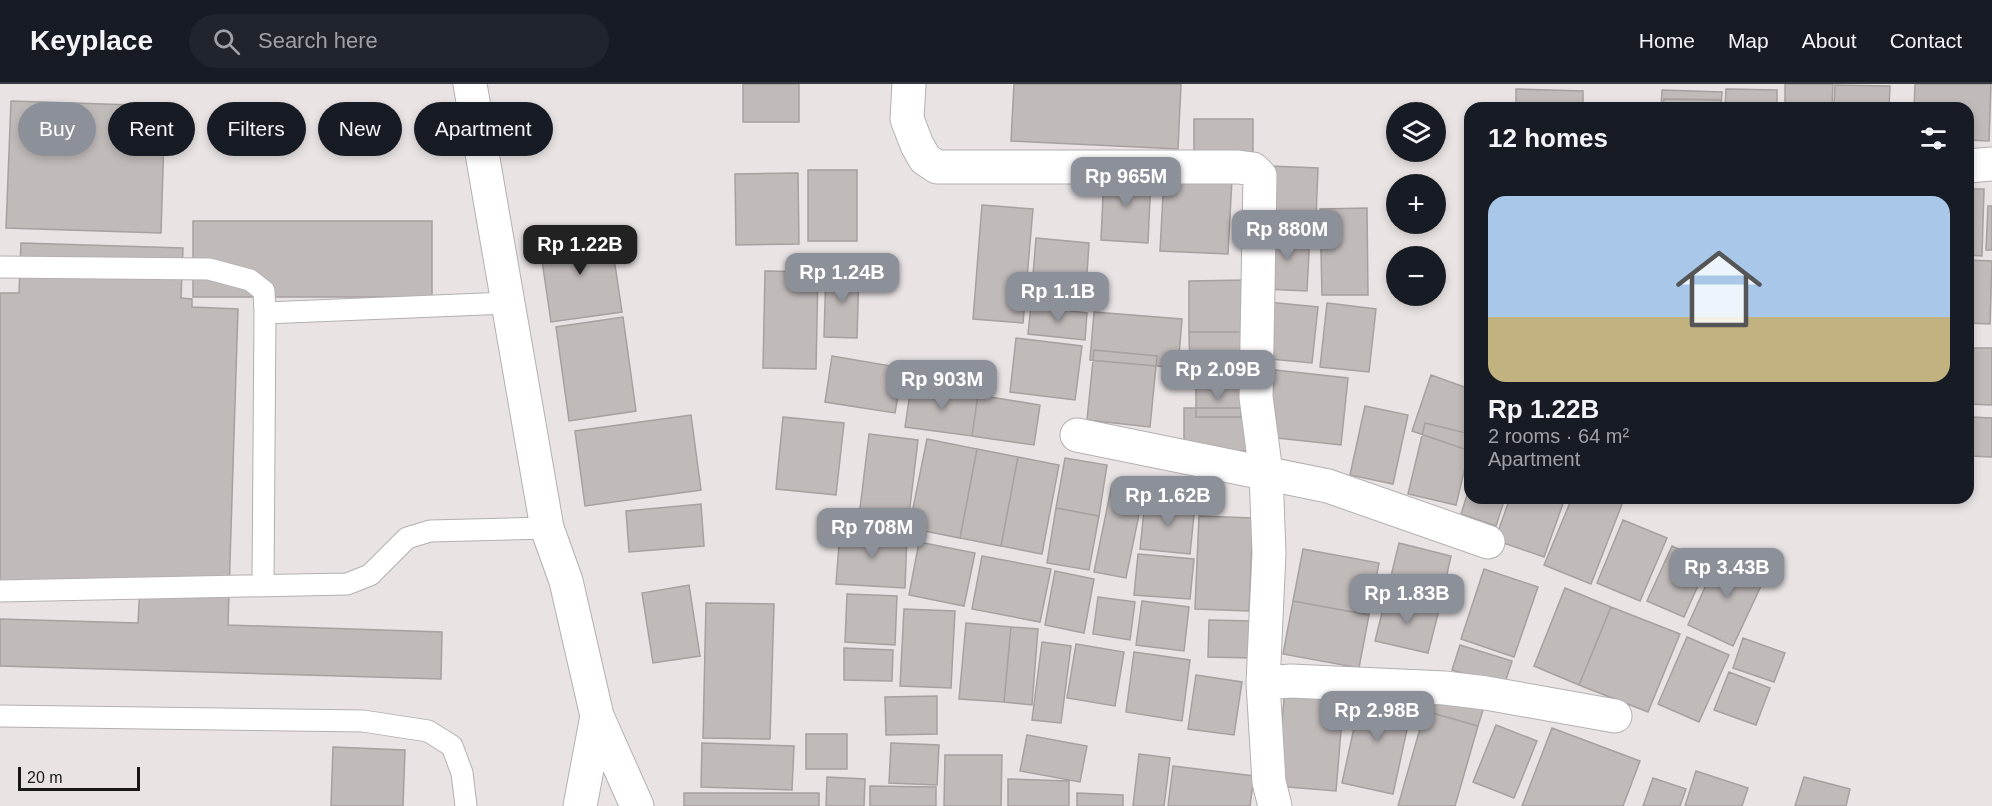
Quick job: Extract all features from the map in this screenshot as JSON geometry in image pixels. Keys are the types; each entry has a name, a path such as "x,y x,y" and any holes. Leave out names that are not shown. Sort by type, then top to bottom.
{"street":[{"path":"470,84 547,528 566,581 597,716 637,806"},
{"path":"909,84 907,119 917,146 926,159 937,167 1238,167 1253,169 1260,176 1256,397 1266,473 1269,553 1263,683 1269,782 1275,806"},
{"path":"1974,166 1992,164"},
{"path":"1077,435 1328,486 1488,542"},
{"path":"1263,683 1291,681 1445,688 1615,716"},
{"path":"580,806 597,716"}],"lane":[{"path":"0,267 209,269 250,280 264,291 263,585"},
{"path":"265,314 508,303"},
{"path":"0,591 347,584 370,574 407,538 430,531 547,528"},
{"path":"0,716 363,720 428,730 452,746 462,773 466,806"}],"building":[{"path":"743,84 799,84 799,122 743,122"},
{"path":"1014,84 1181,84 1178,149 1011,141"},
{"path":"1785,84 1833,84 1832,102 1785,102"},
{"path":"1915,84 1991,84 1989,141 1974,140 1974,102 1914,102"},
{"path":"1835,85 1890,86 1889,102 1834,102"},
{"path":"1516,89 1583,91 1583,102 1516,102"},
{"path":"1726,89 1777,90 1777,102 1725,102"},
{"path":"1662,90 1722,92 1721,102 1661,102"},
{"path":"1664,99 1721,100 1721,102 1664,102"},
{"path":"11,101 42,102 18,102 18,156 96,156 96,104 108,104 108,156 163,156 161,233 6,228"},
{"path":"1194,119 1253,119 1253,154 1194,154"},
{"path":"1270,166 1318,168 1316,218 1268,216"},
{"path":"808,170 857,170 857,241 808,241"},
{"path":"798,173 799,244 736,245 735,174"},
{"path":"1104,174 1151,176 1148,243 1101,240"},
{"path":"1164,176 1232,179 1228,254 1160,251"},
{"path":"1974,189 1984,189 1982,256 1974,255"},
{"path":"982,205 1033,209 1023,323 973,319"},
{"path":"1988,206 1992,206 1992,250 1986,250"},
{"path":"1367,208 1368,295 1322,295 1320,209"},
{"path":"193,221 432,221 432,297 193,297"},
{"path":"610,231 622,312 551,322 539,240"},
{"path":"1267,232 1310,233 1307,291 1265,289"},
{"path":"1036,238 1089,243 1085,304 1031,300"},
{"path":"21,243 183,248 181,298 192,299 192,307 238,309 228,625 442,632 441,679 0,666 0,619 138,623 140,585 0,581 0,293 19,293"},
{"path":"1974,260 1992,261 1990,324 1974,323"},
{"path":"826,269 859,270 857,338 824,337"},
{"path":"765,271 818,272 816,369 763,368"},
{"path":"1247,280 1248,332 1189,332 1189,281"},
{"path":"1267,302 1318,307 1312,363 1261,358"},
{"path":"1327,303 1376,309 1369,372 1320,367"},
{"path":"1031,306 1087,313 1085,340 1028,334"},
{"path":"1094,312 1182,319 1178,368 1090,360"},
{"path":"623,317 636,411 569,421 556,327"},
{"path":"1189,332 1248,332 1248,374 1190,375"},
{"path":"1016,338 1082,346 1075,400 1010,392"},
{"path":"1974,348 1992,348 1992,405 1974,404"},
{"path":"1094,350 1157,356 1150,427 1087,420"},
{"path":"832,356 903,368 895,413 825,402"},
{"path":"1275,370 1348,378 1341,445 1267,437"},
{"path":"1431,375 1464,387 1464,449 1412,431"},
{"path":"1240,384 1241,417 1196,417 1196,386"},
{"path":"911,386 978,395 972,436 905,427"},
{"path":"978,395 1040,405 1034,445 972,436"},
{"path":"1365,406 1408,415 1393,484 1350,475"},
{"path":"1184,408 1258,408 1258,451 1184,451"},
{"path":"691,415 701,490 585,506 575,431"},
{"path":"783,417 844,423 836,495 776,489"},
{"path":"1974,417 1992,418 1992,457 1974,456"},
{"path":"1425,423 1464,433 1464,472 1456,505 1408,494"},
{"path":"869,434 918,440 908,523 859,517"},
{"path":"927,439 977,449 960,538 909,528"},
{"path":"977,449 1018,457 1001,546 960,538"},
{"path":"1018,457 1059,465 1042,554 1001,546"},
{"path":"1065,458 1107,465 1099,516 1056,508"},
{"path":"1112,484 1144,490 1126,578 1094,572"},
{"path":"1145,501 1195,505 1190,554 1140,549"},
{"path":"701,504 704,546 629,552 626,511"},
{"path":"1464,504 1503,504 1496,526 1461,514"},
{"path":"1508,504 1563,504 1544,557 1495,540"},
{"path":"1569,504 1622,504 1591,584 1544,565"},
{"path":"1056,508 1099,516 1089,570 1047,563"},
{"path":"1199,516 1253,518 1249,611 1195,609"},
{"path":"1623,520 1667,538 1640,601 1597,583"},
{"path":"840,530 907,534 905,588 836,584"},
{"path":"919,542 975,553 964,606 909,595"},
{"path":"1399,543 1451,556 1439,610 1386,597"},
{"path":"1672,546 1708,563 1684,617 1647,601"},
{"path":"1303,549 1379,563 1369,615 1293,601"},
{"path":"1721,552 1767,573 1733,646 1688,625"},
{"path":"1138,554 1194,559 1190,599 1134,595"},
{"path":"982,556 1051,569 1040,622 972,609"},
{"path":"1484,569 1538,587 1514,657 1461,639"},
{"path":"1055,571 1094,579 1084,633 1045,625"},
{"path":"689,585 700,656 653,663 642,593"},
{"path":"1565,588 1611,607 1579,685 1534,666"},
{"path":"847,594 897,596 895,645 845,642"},
{"path":"1098,597 1135,602 1130,640 1093,634"},
{"path":"1386,597 1439,610 1428,653 1375,641"},
{"path":"1142,601 1189,607 1184,651 1136,645"},
{"path":"1293,601 1369,615 1359,668 1283,654"},
{"path":"706,603 774,604 770,739 703,738"},
{"path":"1611,607 1680,634 1648,712 1579,685"},
{"path":"904,609 955,611 951,688 900,686"},
{"path":"1209,620 1252,621 1251,658 1208,657"},
{"path":"966,623 1011,627 1004,702 959,699"},
{"path":"1011,627 1038,629 1032,705 1004,702"},
{"path":"1687,637 1729,655 1699,722 1658,704"},
{"path":"1743,638 1785,653 1774,682 1733,668"},
{"path":"1042,642 1071,646 1061,723 1032,720"},
{"path":"1076,644 1124,652 1115,706 1067,698"},
{"path":"1460,645 1512,661 1504,686 1452,670"},
{"path":"844,648 893,650 892,681 844,680"},
{"path":"1134,652 1190,660 1182,721 1126,712"},
{"path":"1436,672 1490,687 1478,726 1425,711"},
{"path":"1729,672 1770,688 1756,725 1714,710"},
{"path":"1196,675 1242,682 1234,735 1188,729"},
{"path":"1285,690 1344,695 1336,791 1276,786"},
{"path":"1362,691 1413,702 1393,794 1342,783"},
{"path":"937,696 937,734 886,735 885,697"},
{"path":"1425,711 1478,726 1455,806 1398,806"},
{"path":"1496,725 1537,741 1514,798 1473,782"},
{"path":"1552,728 1640,761 1623,806 1522,806"},
{"path":"806,734 847,734 847,769 806,769"},
{"path":"1027,735 1087,746 1080,782 1020,771"},
{"path":"702,743 794,746 792,790 701,787"},
{"path":"891,743 939,745 937,785 889,783"},
{"path":"333,747 405,750 403,806 331,806"},
{"path":"1139,754 1170,758 1164,806 1133,806"},
{"path":"945,755 1002,755 1001,806 944,806"},
{"path":"1173,766 1254,776 1250,806 1168,806"},
{"path":"1696,771 1748,788 1742,806 1685,806"},
{"path":"827,777 865,779 864,806 826,806"},
{"path":"1804,777 1850,789 1846,806 1795,806"},
{"path":"1653,778 1686,789 1680,806 1643,806"},
{"path":"1008,779 1069,781 1069,806 1008,806"},
{"path":"870,786 936,787 936,806 870,806"},
{"path":"684,793 819,793 819,806 684,806"},
{"path":"1077,793 1123,795 1123,806 1077,806"}]}
